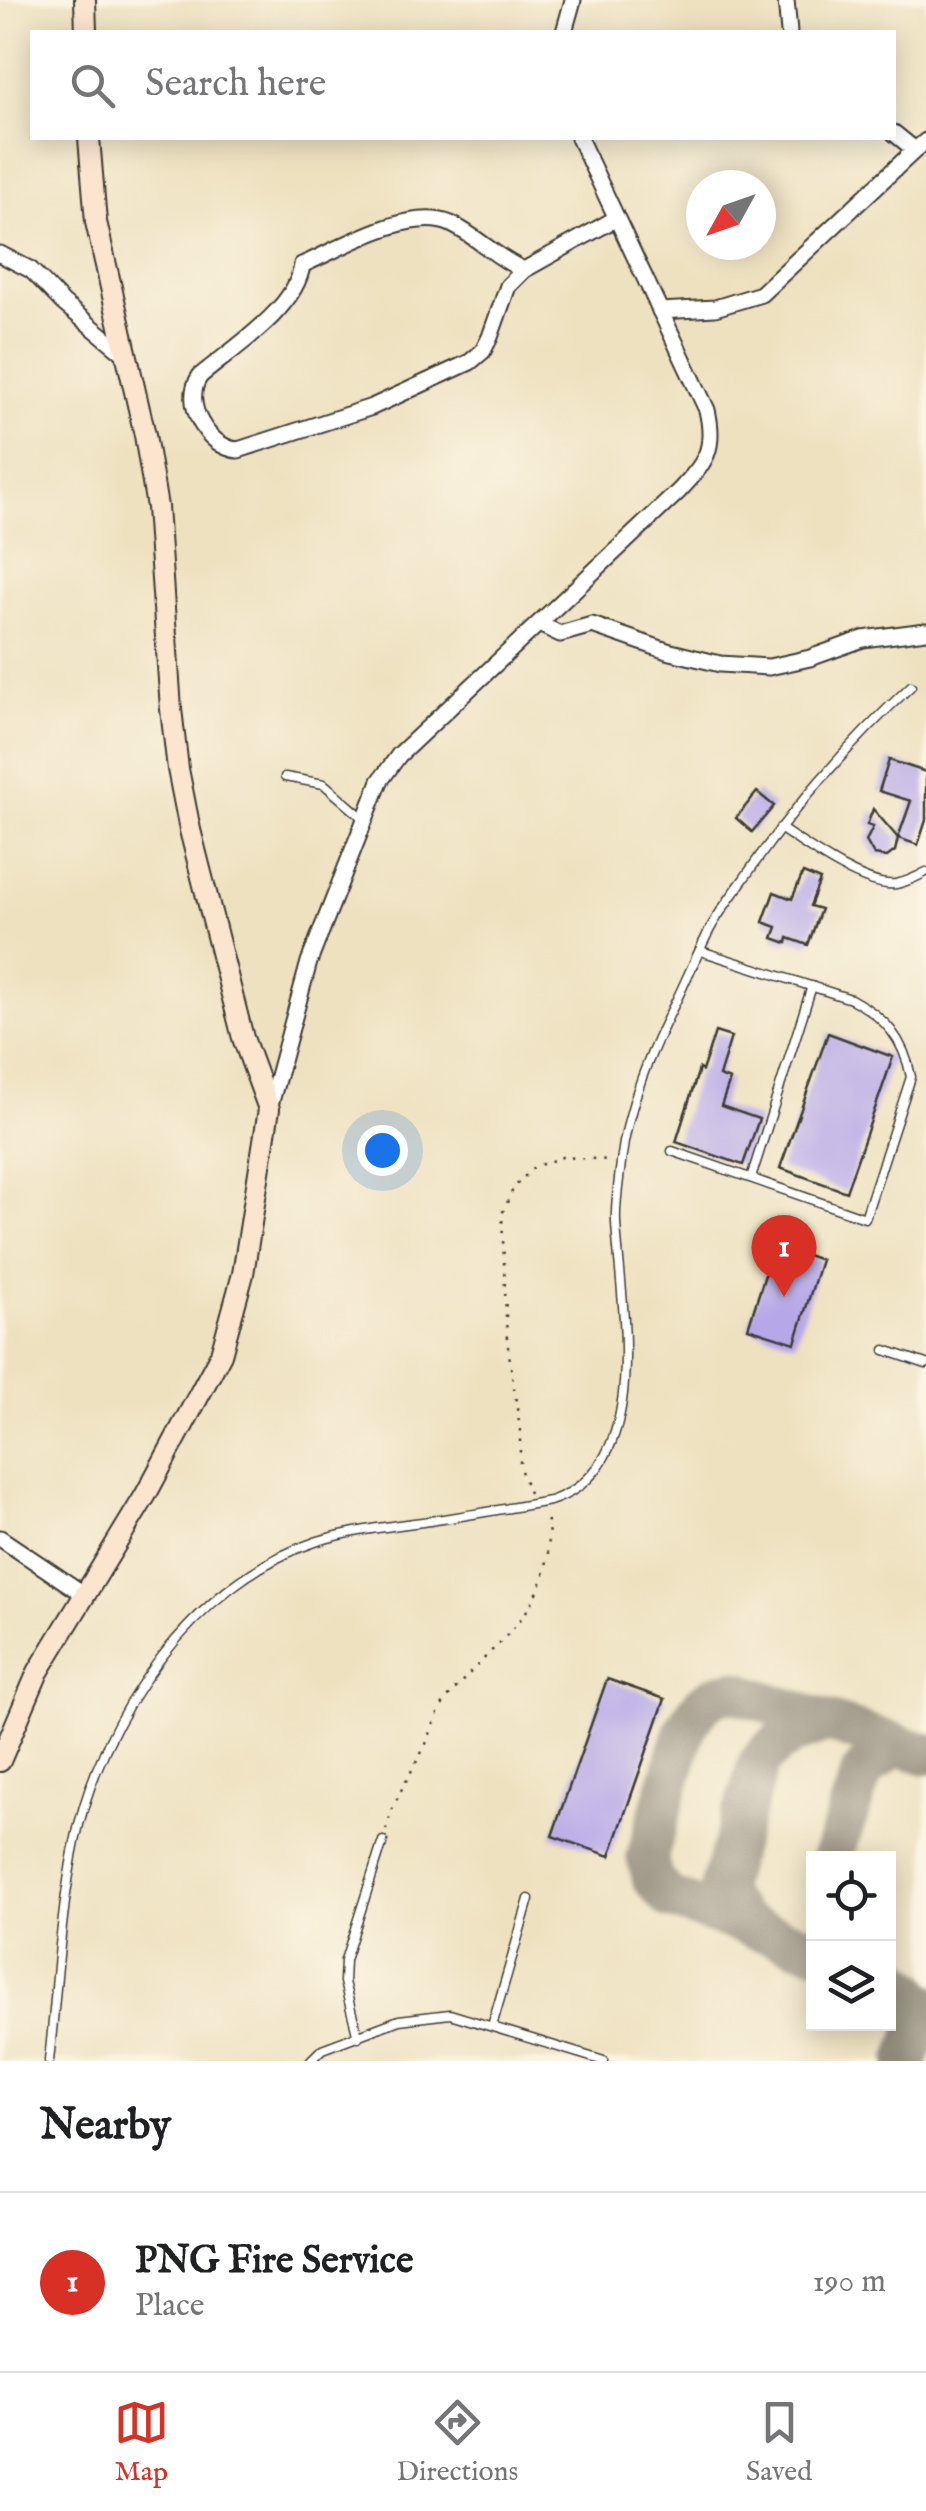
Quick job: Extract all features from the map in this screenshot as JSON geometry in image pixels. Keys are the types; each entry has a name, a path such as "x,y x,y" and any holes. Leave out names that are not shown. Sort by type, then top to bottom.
{"street":[{"path":"86,0 86,30"},
{"path":"565,30 574,0"},
{"path":"786,0 789,30"},
{"path":"660,310 715,308 761,294 920,146 896,134"},
{"path":"89,140 93,207 145,435 157,507 171,708 190,830 242,1038 269,1109"},
{"path":"0,1761 38,1672 178,1437 221,1354 242,1274 269,1109 309,962 380,781 399,755 679,491 695,474 713,437 707,410 579,140"},
{"path":"524,270 504,262 455,226 439,220 414,219 390,228 302,265 299,281 284,303 200,376 193,392 195,408 212,440 226,450 238,450 372,408 448,374 483,351 508,286 524,270 615,218"},
{"path":"0,254 31,270 63,303 125,354"},
{"path":"538,624 560,634 592,625 720,664 770,667 810,658 862,639 926,631"},
{"path":"0,1538 85,1595"}],"lane":[{"path":"49,2061 64,1914 82,1811 100,1767 150,1672 192,1621 213,1599 246,1575 270,1560 316,1542 355,1531 546,1502 566,1496 591,1476 613,1436 625,1392 627,1360 616,1216 621,1161 636,1090 706,936 729,900 780,828 862,732 911,686"},
{"path":"285,778 324,784 364,818"},
{"path":"780,828 876,882 896,884 926,872"},
{"path":"672,1151 865,1218 911,1077 908,1058 891,1026 851,999 701,951"},
{"path":"751,1178 812,986"},
{"path":"885,1350 926,1364"},
{"path":"358,2037 344,1982 345,1960 384,1841"},
{"path":"492,2026 530,1899"},
{"path":"310,2061 322,2049 399,2020 450,2014 604,2061"}],"path":[{"path":"533,1504 520,1468 520,1428 507,1340 502,1214 514,1186 534,1167 562,1157 621,1161"},
{"path":"384,1841 392,1802 426,1744 442,1706 523,1620 543,1578 551,1542 546,1502"}],"building":[{"path":"889,760 926,772 926,820 918,845 898,838 911,801 879,791"},
{"path":"757,792 774,806 752,832 736,818"},
{"path":"873,809 898,838 895,851 887,857 874,855 866,841 873,827 867,825"},
{"path":"803,873 820,880 810,906 821,909 808,945 773,938 777,927 763,922 774,892 792,899"},
{"path":"715,1032 731,1037 719,1076 730,1080 721,1106 759,1119 743,1165 676,1142"},
{"path":"828,1033 893,1057 846,1192 780,1168"},
{"path":"798,1252 821,1260 795,1343 748,1328 770,1259 794,1267"},
{"path":"607,1679 665,1699 610,1856 552,1836"}],"taxiway":[{"path":"806,1946 669,1898 653,1879 647,1857 689,1722 710,1699 733,1691 926,1754"},
{"path":"744,1924 724,1898 721,1885 759,1763 781,1742 827,1722"},
{"path":"834,1851 863,1771 896,1745"},
{"path":"896,1978 924,2010"},
{"path":"907,2061 926,2004"}],"place":[{"name":"PNG Fire Service","path":"784,1297"}]}
